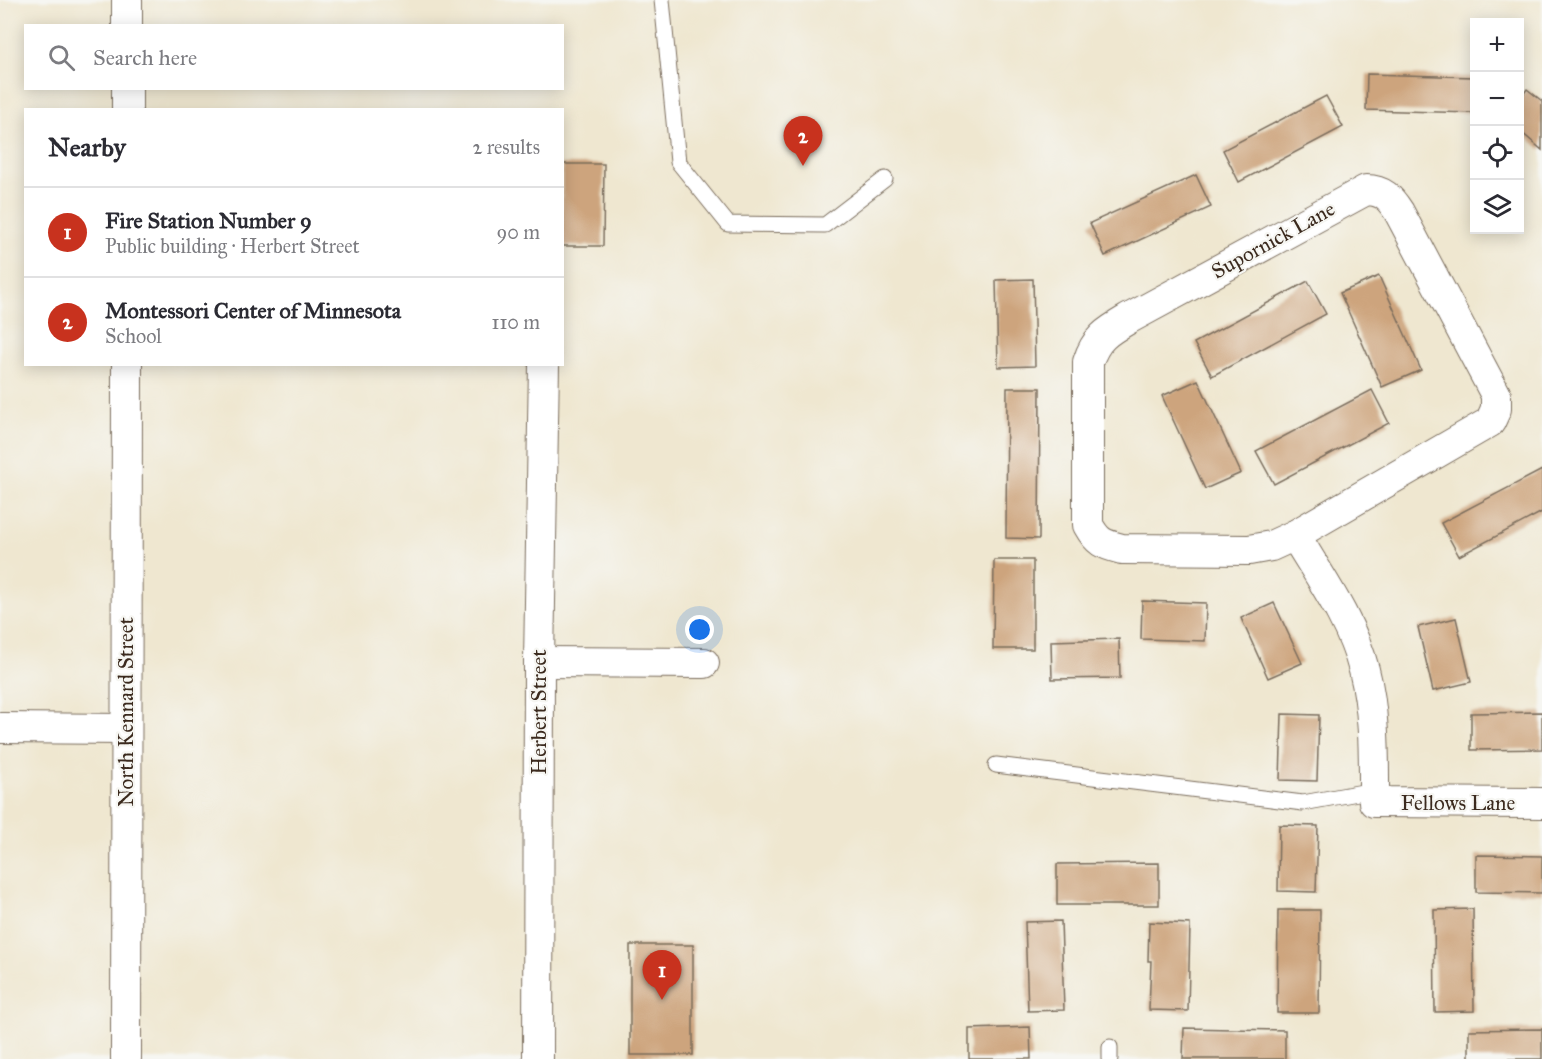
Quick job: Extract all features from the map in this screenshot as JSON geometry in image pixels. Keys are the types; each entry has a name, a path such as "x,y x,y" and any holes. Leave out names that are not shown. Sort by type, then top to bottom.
{"street":[{"path":"127,0 127,24"},
{"path":"127,90 127,108"},
{"name":"Supornick Lane","path":"1366,190 1378,190 1390,199 1399,212 1485,372 1496,395 1496,409 1490,422 1478,430 1294,535 1271,546 1249,550 1122,549 1105,545 1095,537 1088,525 1087,511 1088,362 1093,346 1104,334 1130,318 1352,197 1366,190"},
{"name":"North Kennard Street","path":"126,1059 127,366"},
{"name":"Herbert Street","path":"538,1059 539,663 544,366"},
{"path":"1294,535 1345,622 1364,668 1372,714 1374,796"},
{"path":"539,663 704,663"},
{"path":"0,728 126,729"},
{"name":"Fellows Lane","path":"1374,796 1542,803"}],"lane":[{"path":"662,0 678,162 728,224 825,225 885,179"},
{"path":"996,765 1303,803 1374,796"}],"building":[{"path":"1367,74 1470,77 1470,113 1366,110"},
{"path":"1527,89 1542,101 1542,150 1524,134 1524,93"},
{"path":"1326,96 1343,127 1239,182 1223,150"},
{"path":"564,164 604,164 603,246 564,246"},
{"path":"1196,175 1211,207 1105,256 1090,223"},
{"path":"1379,276 1421,370 1382,387 1340,293"},
{"path":"1033,279 1035,366 998,367 996,280"},
{"path":"1308,281 1326,314 1212,376 1194,343"},
{"path":"1198,380 1241,473 1205,489 1162,396"},
{"path":"1007,388 1040,388 1039,539 1006,538"},
{"path":"1372,390 1389,423 1274,484 1256,451"},
{"path":"1542,470 1542,512 1459,556 1441,523"},
{"path":"994,560 1033,560 1033,649 993,649"},
{"path":"1142,601 1206,603 1205,641 1141,639"},
{"path":"1274,603 1302,663 1268,678 1241,618"},
{"path":"1456,618 1471,682 1433,691 1418,627"},
{"path":"1119,639 1120,678 1052,679 1051,641"},
{"path":"1542,712 1542,749 1471,750 1471,713"},
{"path":"1282,714 1319,715 1317,781 1280,780"},
{"path":"1279,825 1318,826 1316,892 1278,891"},
{"path":"1476,855 1542,856 1542,893 1476,892"},
{"path":"1159,863 1159,905 1057,905 1057,864"},
{"path":"1473,909 1474,1011 1435,1012 1434,910"},
{"path":"1278,910 1320,910 1319,1013 1277,1013"},
{"path":"1061,921 1064,1010 1028,1011 1025,922"},
{"path":"1149,922 1190,924 1188,1011 1149,1010 1151,961 1148,961"},
{"path":"630,945 693,945 693,1055 630,1055"},
{"path":"1030,1027 1031,1059 969,1059 969,1029"},
{"path":"1184,1028 1285,1030 1285,1059 1183,1059"},
{"path":"1542,1029 1542,1059 1469,1059 1469,1030"}],"place":[{"name":"Montessori Center of Minnesota","path":"803,166"},
{"name":"Fire Station Number 9","path":"662,1000"}]}
